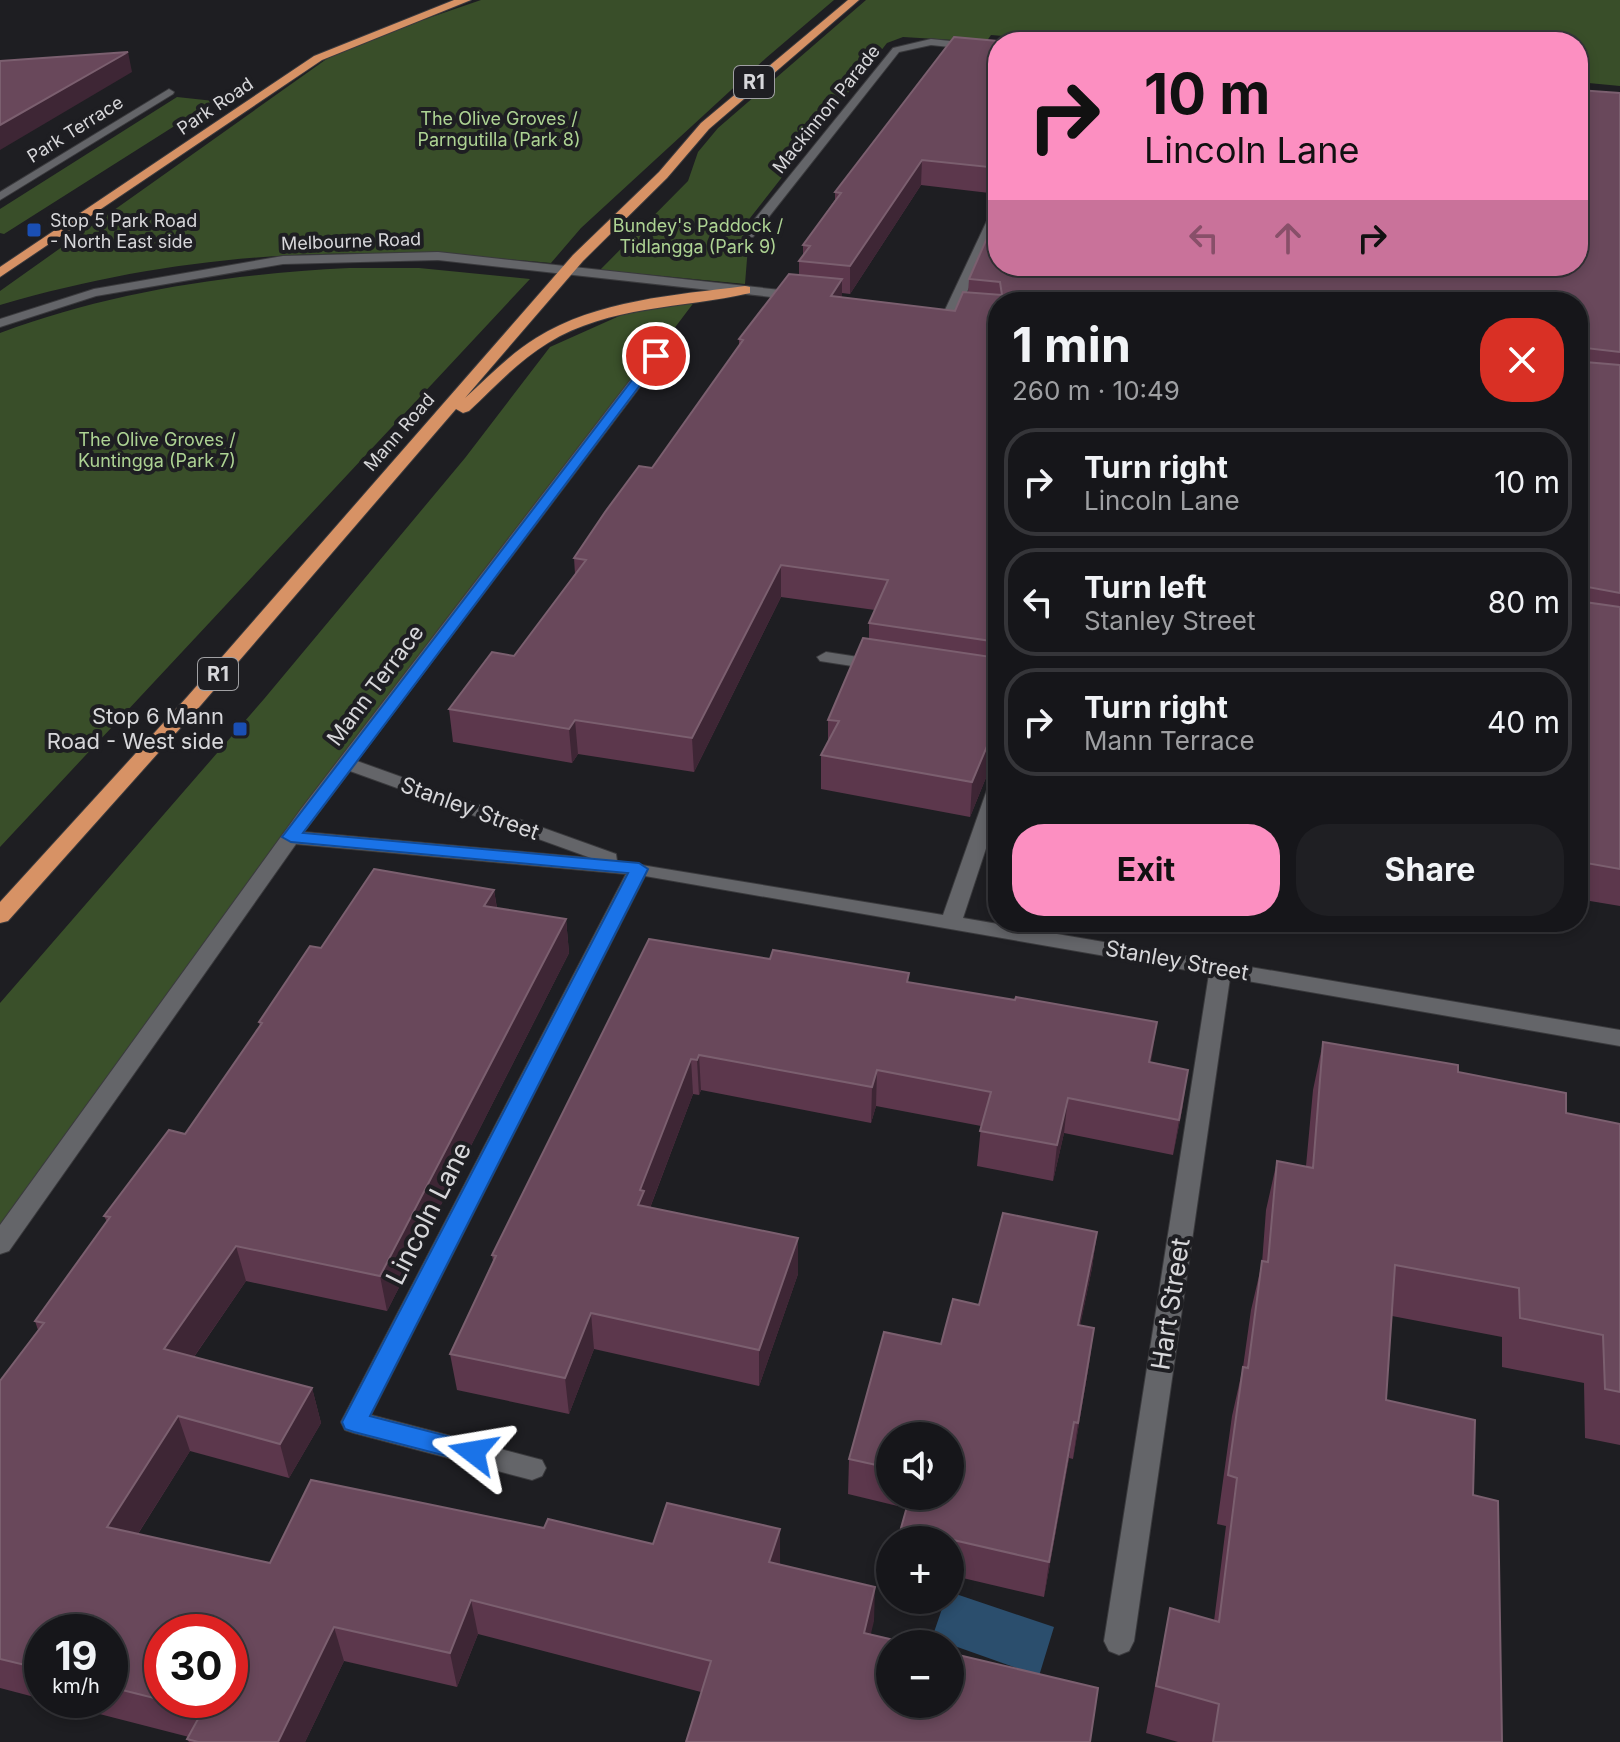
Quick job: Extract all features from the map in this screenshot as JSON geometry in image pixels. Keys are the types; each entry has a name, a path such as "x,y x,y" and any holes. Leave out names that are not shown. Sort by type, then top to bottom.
{"highway":[{"name":"Park Road","path":"0,273 318,58 466,0"},
{"name":"Mann Road","path":"0,916 194,701 567,271 663,175 705,126 854,0"},
{"path":"411,453 541,341 584,321 637,306 745,290"}],"street":[{"name":"Mackinnon Parade","path":"749,234 896,50 902,46 925,43 988,48"},
{"name":"Park Terrace","path":"0,197 169,92"},
{"path":"967,313 944,311 988,229"},
{"name":"Melbourne Road","path":"0,323 94,293 283,260 438,256 809,297"},
{"name":"Mann Terrace","path":"0,1244 345,763 656,356"},
{"path":"826,657 889,667"},
{"name":"Stanley Street","path":"345,763 639,869"},
{"path":"951,922 988,813"},
{"name":"Stanley Street","path":"291,837 639,869 988,928"},
{"name":"Lincoln Lane","path":"532,1468 354,1422 639,869"},
{"name":"Stanley Street","path":"1010,932 1620,1038"},
{"name":"Hart Street","path":"1119,1641 1221,968"}],"green space":[{"name":"The Olive Groves / Parngutilla (Park 8)","path":"481,0 834,0 766,58 581,228 551,263 410,254 273,256 138,273 0,305 0,291 328,58 379,35"},
{"name":"Bundey's Paddock / Tidlangga (Park 9)","path":"866,0 1620,0 1620,86 1588,83 1588,32 988,32 986,42 903,37 887,43 743,227 749,234 745,284 600,270 688,181 698,152 718,128"},
{"path":"177,97 214,101 4,234 0,233 0,209"},
{"name":"The Olive Groves / Kuntingga (Park 7)","path":"349,268 419,268 530,279 0,847 0,333 85,306 172,287 260,275"},
{"path":"698,297 374,726 0,1244 0,1003 264,699 465,458 550,347 626,313"}],"water":[{"path":"964,1597 1054,1627 1039,1676 964,1649 964,1630 935,1630 940,1614 964,1614"}],"building":[{"path":"954,37 988,40 988,167 922,160 850,266 799,261 810,246 803,245 841,193 835,192"},
{"path":"128,52 0,125 0,61"},
{"path":"1588,91 1620,93 1620,352 1588,348 1588,292 1002,292 1000,282 969,279 988,236 988,276 1588,276"},
{"path":"789,274 842,279 831,296 955,311 963,292 988,294 988,641 869,623 888,580 781,565 692,738 575,720 569,729 449,709 492,652 514,656 586,560 574,558 605,512 639,466 652,468 743,340 739,339"},
{"path":"1588,362 1620,365 1620,593 1588,587"},
{"path":"1588,602 1620,607 1620,869 1588,863"},
{"path":"863,638 988,657 988,744 972,782 821,755 839,721 828,720"},
{"path":"374,869 494,890 484,906 566,919 380,1276 236,1246 164,1349 312,1388 280,1444 178,1416 107,1527 270,1563 311,1480 544,1528 548,1519 653,1544 667,1503 780,1529 769,1562 875,1587 864,1633 876,1636 876,1718 964,1718 964,1656 1098,1688 1090,1742 686,1742 711,1661 471,1600 450,1653 334,1627 278,1742 198,1742 187,1739 199,1718 248,1718 248,1614 144,1614 144,1696 128,1692 128,1614 24,1614 24,1665 0,1659 0,1381 44,1323 35,1321 110,1217 104,1216 169,1130 185,1134 262,1023 259,1022 310,946 321,948"},
{"path":"649,939 770,959 773,950 909,973 907,982 1015,1000 1016,997 1157,1022 1149,1062 1188,1070 1179,1120 1068,1098 1057,1145 980,1131 991,1092 877,1070 872,1087 699,1055 697,1060 691,1059 640,1190 644,1191 638,1205 798,1238 759,1350 591,1313 565,1378 450,1354 496,1256 492,1255"},
{"path":"1323,1042 1458,1065 1458,1072 1566,1093 1566,1113 1620,1124 1620,1392 1605,1389 1603,1335 1520,1318 1519,1288 1395,1265 1386,1400 1475,1420 1473,1495 1498,1501 1502,1742 1213,1742 1219,1704 1156,1686 1170,1608 1219,1622 1237,1478 1228,1475 1243,1367 1248,1368 1262,1261 1268,1262 1277,1161 1313,1168"},
{"path":"1003,1213 1097,1232 1078,1325 1094,1328 1049,1562 964,1542 964,1526 902,1526 906,1510 964,1510 964,1422 876,1422 876,1465 849,1459 884,1332 941,1344 953,1299 979,1305"}],"place":[{"name":"Stop 5 Park Road - North East side","path":"34,230"},
{"name":"Stop 6 Mann Road - West side","path":"240,729"}],"route":[{"path":"473,1452 354,1422 639,869 291,837 656,356"}]}
